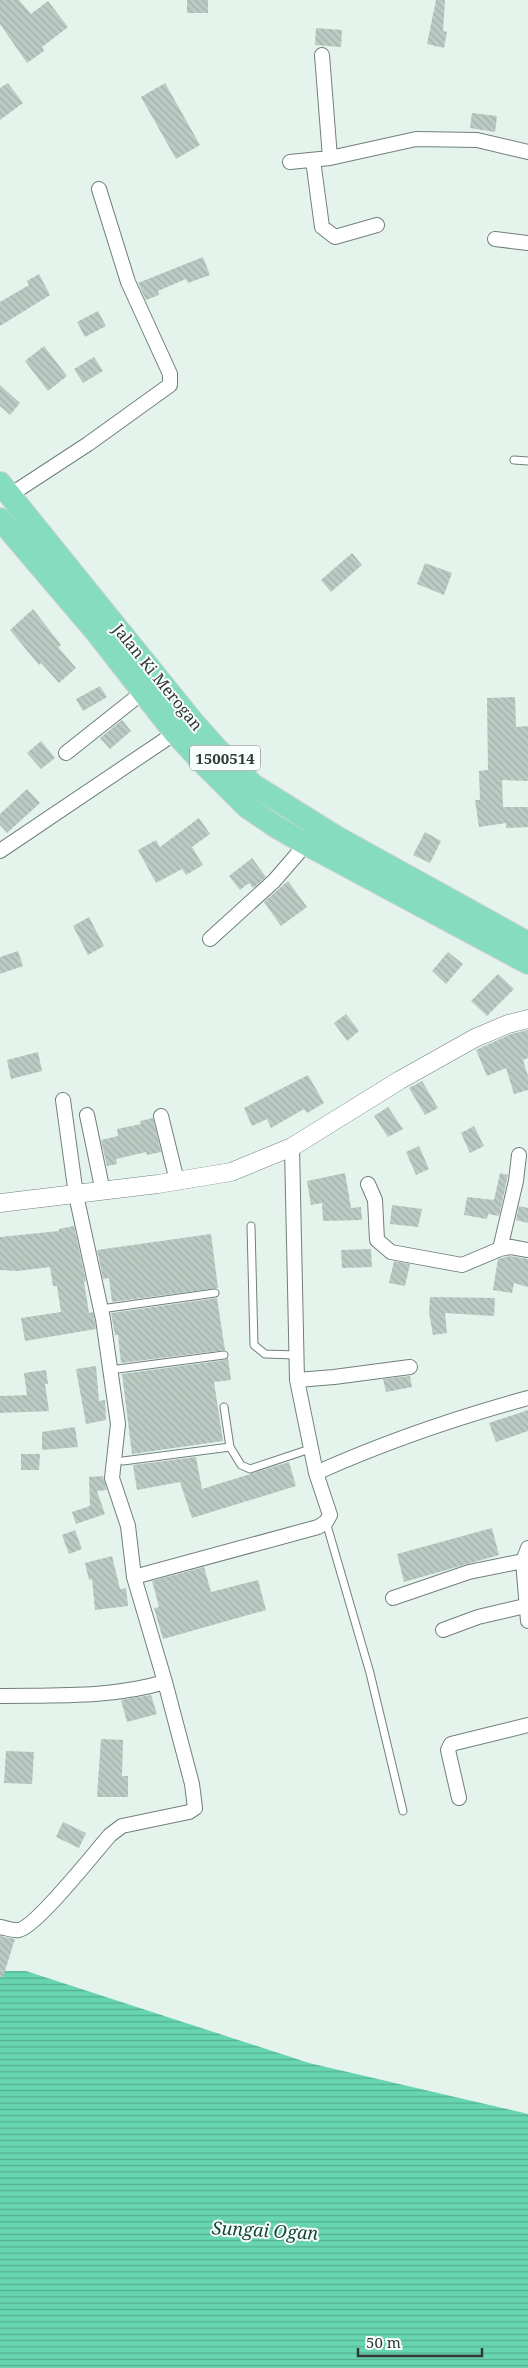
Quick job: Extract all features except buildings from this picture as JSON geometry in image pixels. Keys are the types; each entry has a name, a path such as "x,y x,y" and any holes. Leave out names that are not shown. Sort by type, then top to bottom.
{"highway":[{"name":"Jalan Ki Merogan","path":"5,489 193,722 218,750 254,785 338,838 528,943"},
{"name":"Jalan Ki Merogan","path":"0,519 97,633 175,733 247,807 274,826 306,844 528,963"}],"street":[{"path":"322,55 330,158"},
{"path":"290,162 330,158 416,139 477,140 528,152"},
{"path":"313,160 322,227 335,237 377,225"},
{"path":"5,489 88,444 170,385 170,374 128,282 99,189"},
{"path":"495,239 528,243"},
{"path":"66,754 143,692"},
{"path":"0,851 175,733"},
{"path":"210,939 274,881 306,844"},
{"path":"0,1203 103,1192 231,1172 292,1147 400,1080 475,1038 508,1024 528,1019"},
{"path":"0,1927 18,1930 25,1927 51,1904 110,1835 122,1826 189,1812 195,1808 192,1784 165,1682 134,1577 128,1526 112,1478 118,1424 101,1309 76,1195 63,1100"},
{"path":"87,1115 103,1192"},
{"path":"161,1116 177,1181"},
{"path":"134,1577 308,1529 326,1522 330,1515 310,1449 297,1380 292,1147"},
{"path":"500,1249 516,1181 519,1155"},
{"path":"368,1184 375,1200 377,1240 391,1252 462,1265 500,1249 511,1247 528,1250"},
{"path":"297,1380 410,1367"},
{"path":"316,1473 369,1449 459,1417 528,1398"},
{"path":"393,1598 526,1554 525,1606 528,1621"},
{"path":"443,1630 478,1617 525,1606"},
{"path":"0,1696 66,1695 124,1691 165,1682"},
{"path":"459,1798 448,1750 451,1744 528,1725"}],"lane":[{"path":"514,460 528,461"},
{"path":"250,1226 254,1345 265,1354 296,1356"},
{"path":"101,1309 215,1293"},
{"path":"110,1370 224,1355"},
{"path":"224,1408 230,1447 241,1465 250,1469 310,1449"},
{"path":"123,1461 230,1447"},
{"path":"326,1522 370,1673 403,1810"}],"water":[{"name":"Sungai Ogan","path":"0,1971 26,1971 309,2063 528,2114 528,2368 0,2368"}]}
